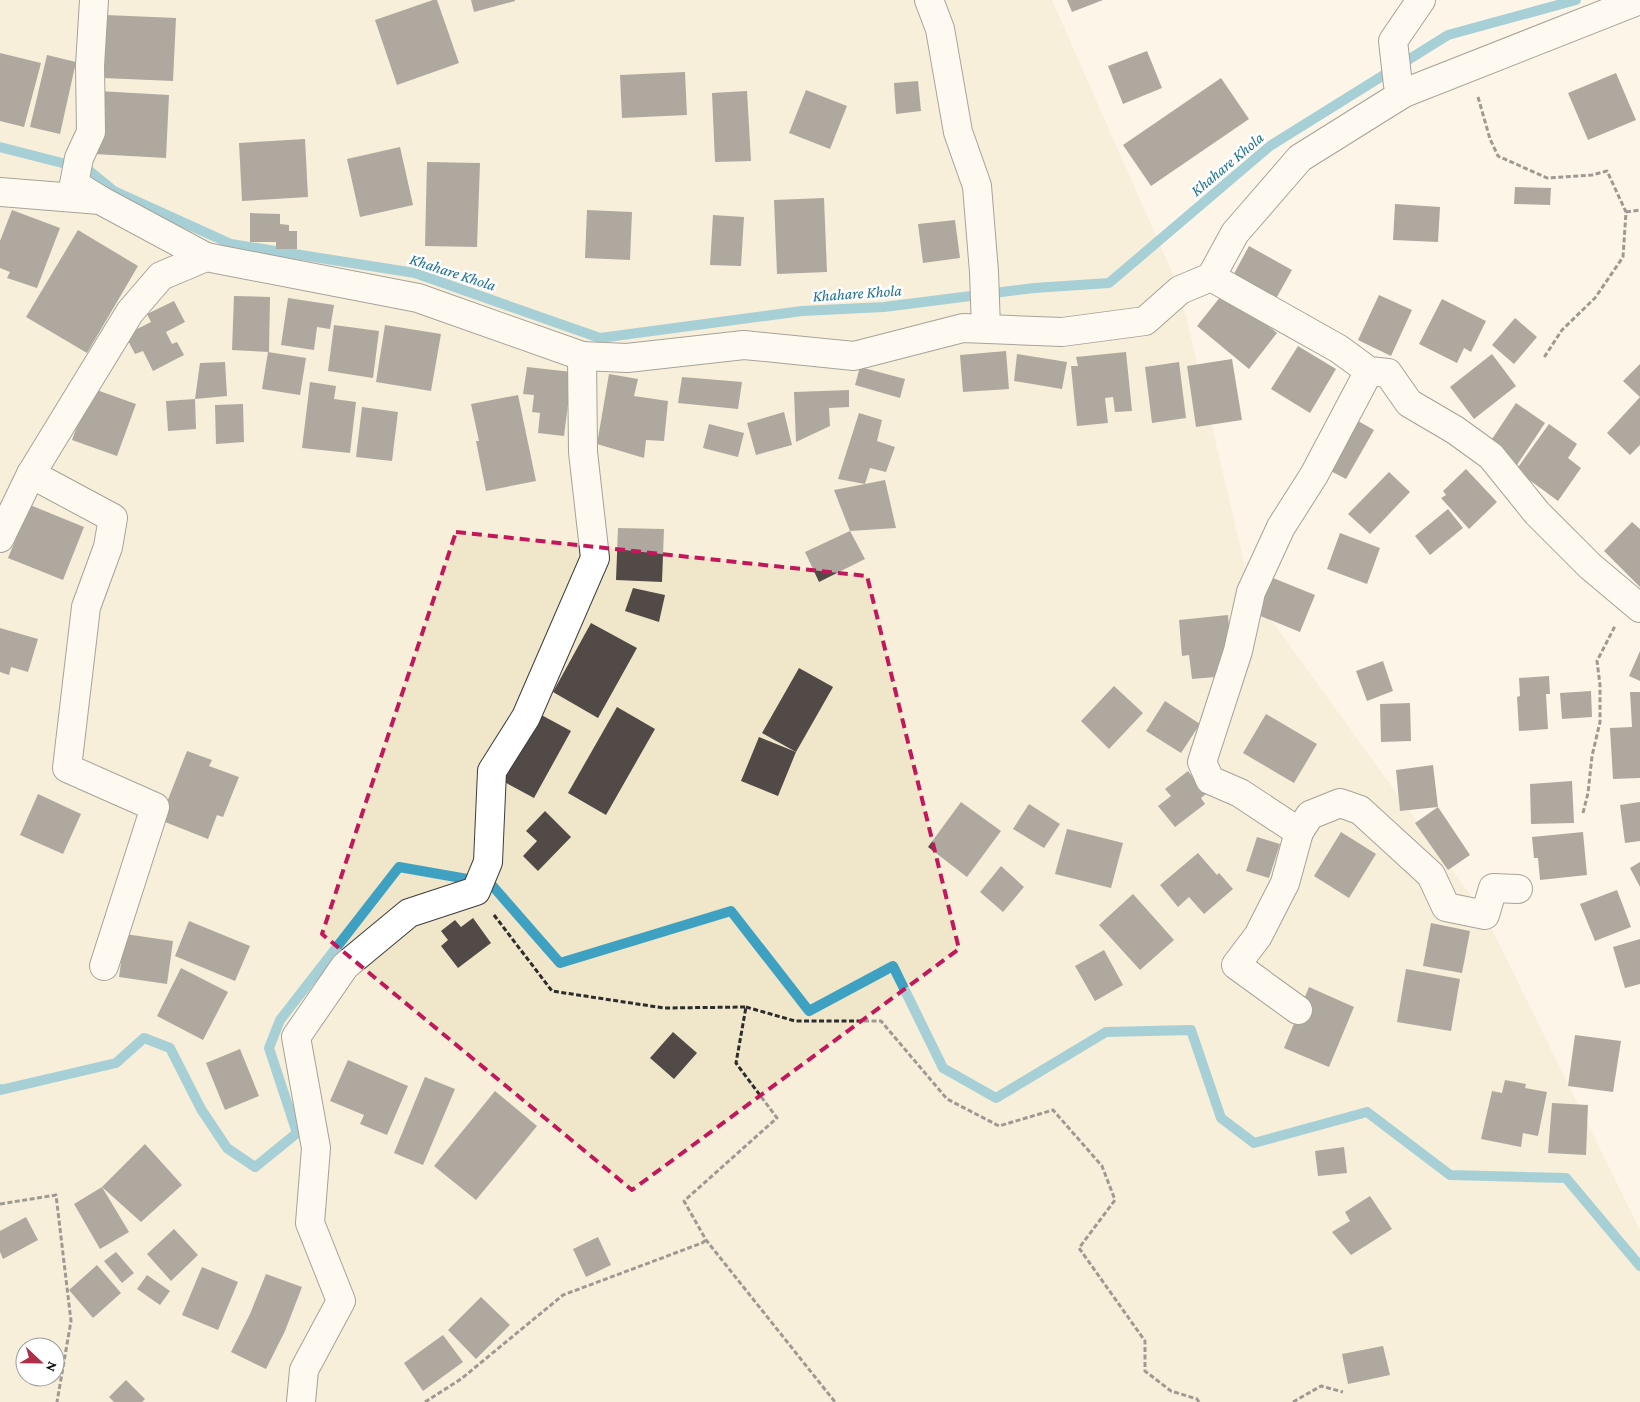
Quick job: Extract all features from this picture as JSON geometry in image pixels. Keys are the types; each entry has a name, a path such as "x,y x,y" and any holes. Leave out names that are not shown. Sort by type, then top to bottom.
{"street":[{"path":"94,0 90,66 91,132 79,158 74,184 206,257 418,298 582,356 627,358 744,345 854,356 963,328 1062,332 1146,321 1180,290 1211,277 1235,233 1300,158 1401,89 1468,68 1640,0"},
{"path":"1401,89 1393,41 1421,0"},
{"path":"937,3 958,132 977,186 984,272 986,328"},
{"path":"0,192 100,200"},
{"path":"0,538 31,474 130,312 160,276 206,257"},
{"path":"1211,277 1339,349 1369,371 1388,373 1409,403 1455,430 1491,456 1537,513 1590,566 1635,604"},
{"path":"301,1402 304,1370 340,1301 310,1223 316,1148 296,1037 345,966 409,912 476,892 488,862 492,771 526,717 595,558 583,452 582,356"},
{"path":"1299,832 1240,793 1210,780 1202,762 1238,651 1251,592 1282,527 1314,475 1369,371"},
{"path":"31,474 113,518 108,546 86,607 67,768 155,807 104,966"},
{"path":"1298,1010 1236,965 1258,936 1285,882 1299,832 1310,815 1340,802 1360,810 1431,875 1446,907 1484,915 1493,888 1518,889"}],"path":[{"path":"1468,68 1479,98 1490,139 1498,156 1547,178 1592,175 1607,171 1626,212 1623,257 1595,298 1562,330 1543,359"},
{"path":"1626,212 1640,210"},
{"path":"1583,813 1588,794 1592,756 1600,722 1600,685 1596,661 1635,604"},
{"path":"476,892 552,991 664,1008 746,1007 795,1021 881,1021 947,1099 1000,1126 1053,1110 1102,1166 1115,1200 1079,1248 1145,1340 1145,1371 1171,1391 1197,1398 1199,1402"},
{"path":"746,1007 736,1063 777,1118 684,1201 706,1240 835,1402"},
{"path":"0,1204 56,1195 71,1321 57,1402"},
{"path":"425,1402 461,1379 563,1296 706,1240"},
{"path":"1292,1402 1321,1386 1342,1392"}],"highlighted area":[{"path":"456,532 867,576 959,949 632,1190 322,934"}],"shaded area":[{"path":"0,0 1052,0 1180,290 1251,592 1485,915 1640,1230 1640,1402 0,1402"}],"building":[{"path":"437,0 459,63 397,85 375,20"},
{"path":"471,0 515,0 515,1 474,12"},
{"path":"1067,0 1103,0 1072,12"},
{"path":"106,15 176,18 173,81 103,78"},
{"path":"1147,51 1162,88 1123,104 1108,66"},
{"path":"0,53 41,63 24,127 0,121"},
{"path":"47,55 76,62 60,134 30,127"},
{"path":"685,72 687,115 622,118 620,75"},
{"path":"1616,73 1636,120 1588,140 1568,93"},
{"path":"1221,78 1249,119 1151,186 1123,145"},
{"path":"918,81 921,111 896,114 894,83"},
{"path":"806,90 847,106 830,149 789,133"},
{"path":"98,91 169,95 166,158 94,154"},
{"path":"747,91 751,161 715,162 712,93"},
{"path":"305,139 308,197 242,201 239,143"},
{"path":"400,147 413,205 360,217 347,159"},
{"path":"427,162 480,163 477,247 425,246"},
{"path":"1515,187 1551,188 1550,205 1514,204"},
{"path":"824,198 827,272 777,274 774,200"},
{"path":"1395,204 1440,207 1438,242 1393,240"},
{"path":"12,210 60,228 37,288 7,278 10,272 0,268 0,241"},
{"path":"587,210 632,212 630,260 585,258"},
{"path":"250,213 280,214 280,224 289,225 289,231 297,231 297,249 276,249 276,242 250,242"},
{"path":"713,215 744,217 741,266 710,265"},
{"path":"955,220 960,258 923,263 918,224"},
{"path":"78,230 138,266 87,353 26,317"},
{"path":"1249,246 1292,270 1273,304 1230,281"},
{"path":"1225,291 1277,333 1249,369 1197,326"},
{"path":"1379,295 1412,310 1391,356 1358,340"},
{"path":"234,296 270,297 269,352 232,350"},
{"path":"288,298 334,305 330,329 317,327 314,350 281,345"},
{"path":"1442,299 1486,321 1471,352 1464,348 1457,363 1419,344"},
{"path":"174,301 185,322 166,332 172,344 177,342 184,355 153,371 143,351 135,354 125,335 151,322 147,314"},
{"path":"1515,318 1537,337 1514,364 1492,345"},
{"path":"334,325 379,331 373,378 328,371"},
{"path":"385,325 441,334 431,391 376,382"},
{"path":"1298,346 1336,369 1310,413 1271,389"},
{"path":"1006,351 1009,389 963,392 960,355"},
{"path":"268,352 306,358 300,395 262,389"},
{"path":"1126,352 1132,411 1115,412 1113,397 1105,398 1108,423 1077,426 1071,366 1078,366 1076,357"},
{"path":"1017,354 1067,362 1062,389 1014,381"},
{"path":"1492,354 1516,386 1474,419 1450,387"},
{"path":"1232,359 1242,420 1196,427 1187,366"},
{"path":"225,362 227,396 195,399 200,363"},
{"path":"1179,362 1186,418 1152,423 1145,367"},
{"path":"1640,364 1640,397 1623,381"},
{"path":"527,367 572,372 564,436 538,433 540,413 532,412 534,395 523,394"},
{"path":"860,367 905,379 900,398 855,385"},
{"path":"609,374 638,379 634,396 668,401 664,441 646,440 644,458 597,444"},
{"path":"682,377 742,382 738,409 678,403"},
{"path":"310,382 336,386 334,399 356,402 350,453 302,448"},
{"path":"91,388 136,404 117,456 72,440"},
{"path":"849,390 849,407 829,408 830,426 796,442 794,392"},
{"path":"518,395 536,481 486,491 476,441 479,441 471,404"},
{"path":"1640,397 1640,445 1630,455 1607,433"},
{"path":"195,399 196,429 168,431 166,401"},
{"path":"1516,403 1545,423 1517,465 1488,445"},
{"path":"243,404 244,442 216,444 215,405"},
{"path":"362,407 398,412 392,461 356,457"},
{"path":"784,412 792,445 756,455 747,423"},
{"path":"859,413 882,420 877,441 895,447 886,472 870,468 865,484 838,479"},
{"path":"1353,418 1374,430 1346,479 1325,468"},
{"path":"709,424 744,433 738,457 703,448"},
{"path":"1549,424 1577,444 1568,458 1581,468 1558,501 1516,470"},
{"path":"1466,469 1497,502 1469,529 1441,498 1446,495 1443,491"},
{"path":"1389,472 1410,492 1370,534 1348,514"},
{"path":"885,480 896,528 850,531 834,490"},
{"path":"30,505 84,527 63,580 8,558"},
{"path":"1448,509 1463,528 1430,555 1415,536"},
{"path":"1632,522 1640,529 1640,587 1604,551"},
{"path":"618,528 664,529 662,582 616,580"},
{"path":"850,531 865,559 819,582 805,552"},
{"path":"1340,533 1380,548 1367,584 1327,569"},
{"path":"1268,576 1315,595 1300,632 1253,613"},
{"path":"633,588 665,595 659,622 625,611"},
{"path":"1228,615 1231,651 1227,676 1192,679 1189,655 1182,656 1179,620"},
{"path":"591,623 637,648 598,718 553,692"},
{"path":"0,628 38,639 28,672 11,667 9,675 0,672"},
{"path":"1640,651 1640,681 1629,676"},
{"path":"1383,661 1393,691 1367,701 1356,671"},
{"path":"799,668 833,687 796,752 762,733"},
{"path":"1549,676 1550,694 1546,694 1548,729 1519,731 1517,697 1520,696 1519,678"},
{"path":"1114,686 1143,713 1109,749 1081,721"},
{"path":"1591,691 1592,717 1562,719 1560,693"},
{"path":"1630,692 1640,692 1640,778 1613,779 1610,728 1632,727"},
{"path":"1165,701 1200,724 1181,753 1146,731"},
{"path":"1410,703 1411,741 1381,742 1380,704"},
{"path":"617,707 655,729 606,815 568,793"},
{"path":"534,711 571,731 534,798 497,778"},
{"path":"1266,714 1317,744 1294,783 1243,753"},
{"path":"759,737 796,752 778,796 741,781"},
{"path":"187,751 212,760 209,766 239,777 223,817 217,815 208,839 160,820"},
{"path":"1433,765 1438,807 1400,811 1396,770"},
{"path":"1188,771 1206,794 1201,798 1205,804 1175,827 1158,806 1171,796 1165,789"},
{"path":"1572,781 1574,823 1531,824 1530,784"},
{"path":"38,794 81,814 63,854 20,835"},
{"path":"961,802 1001,831 967,877 928,847"},
{"path":"1640,802 1640,841 1625,843 1620,805"},
{"path":"1029,804 1060,824 1044,848 1013,829"},
{"path":"1438,807 1470,855 1448,870 1415,823"},
{"path":"545,811 571,837 538,871 523,856 537,841 526,831"},
{"path":"1067,829 1123,843 1111,888 1055,874"},
{"path":"1341,832 1376,854 1349,898 1314,876"},
{"path":"1583,832 1587,875 1540,880 1538,858 1534,858 1532,837"},
{"path":"1257,837 1280,844 1269,878 1246,871"},
{"path":"1198,853 1217,875 1219,873 1233,889 1204,914 1189,897 1178,907 1160,885"},
{"path":"1640,862 1640,887 1630,868"},
{"path":"1001,866 1024,887 1003,912 980,892"},
{"path":"1617,890 1631,927 1595,941 1580,904"},
{"path":"1133,894 1174,940 1140,970 1099,925"},
{"path":"473,918 491,943 458,968 441,946 448,940 441,931 455,920 461,927"},
{"path":"189,921 250,946 235,981 175,956"},
{"path":"1431,923 1470,931 1462,973 1423,966"},
{"path":"125,934 173,941 167,984 119,977"},
{"path":"1640,939 1640,984 1625,988 1613,947"},
{"path":"1104,950 1123,985 1095,1001 1075,966"},
{"path":"181,968 228,992 203,1040 157,1016"},
{"path":"1406,969 1460,979 1451,1031 1397,1022"},
{"path":"1309,987 1354,1007 1329,1067 1284,1048"},
{"path":"673,1032 697,1053 674,1079 650,1058"},
{"path":"1575,1035 1621,1041 1613,1092 1568,1086"},
{"path":"240,1049 259,1096 225,1110 206,1063"},
{"path":"348,1060 408,1086 387,1135 360,1124 364,1115 330,1101"},
{"path":"425,1077 455,1089 423,1165 394,1153"},
{"path":"1505,1080 1526,1084 1525,1088 1547,1092 1538,1136 1523,1133 1521,1147 1481,1139 1492,1091 1502,1093"},
{"path":"495,1091 537,1126 476,1200 434,1166"},
{"path":"1552,1103 1588,1105 1586,1155 1548,1153"},
{"path":"145,1144 182,1185 141,1222 102,1187"},
{"path":"1344,1147 1347,1173 1318,1176 1315,1151"},
{"path":"102,1187 129,1232 100,1249 74,1204"},
{"path":"1370,1196 1392,1229 1351,1255 1332,1232 1350,1221 1345,1212"},
{"path":"26,1217 38,1240 3,1259 0,1252 0,1231"},
{"path":"174,1229 198,1255 171,1281 147,1254"},
{"path":"598,1237 611,1265 586,1277 573,1249"},
{"path":"116,1252 134,1273 122,1283 104,1261"},
{"path":"97,1265 121,1293 93,1318 69,1290"},
{"path":"202,1267 238,1282 218,1330 182,1315"},
{"path":"266,1274 302,1287 285,1331 266,1369 231,1352 250,1314"},
{"path":"147,1275 170,1291 160,1305 137,1289"},
{"path":"481,1297 510,1325 476,1359 448,1330"},
{"path":"443,1335 463,1362 423,1391 404,1363"},
{"path":"1383,1346 1390,1375 1348,1384 1342,1354"},
{"path":"126,1380 145,1399 142,1402 114,1402 109,1397"}],"waterway":[{"name":"Khahare Khola","path":"86,168 114,191 231,244 415,273 600,338 802,311 884,307 1034,288 1109,283 1270,146 1448,35 1576,0"},
{"name":"Khahare Khola","path":"0,147 70,165"},
{"path":"0,1089 116,1063 144,1038 170,1048 201,1109 227,1148 255,1167 297,1133 269,1048 280,1020 399,867 490,883 560,963 731,911 809,1011 893,966 943,1068 996,1098 1106,1032 1191,1030 1221,1118 1254,1143 1367,1112 1450,1175 1566,1178 1640,1266"}]}
